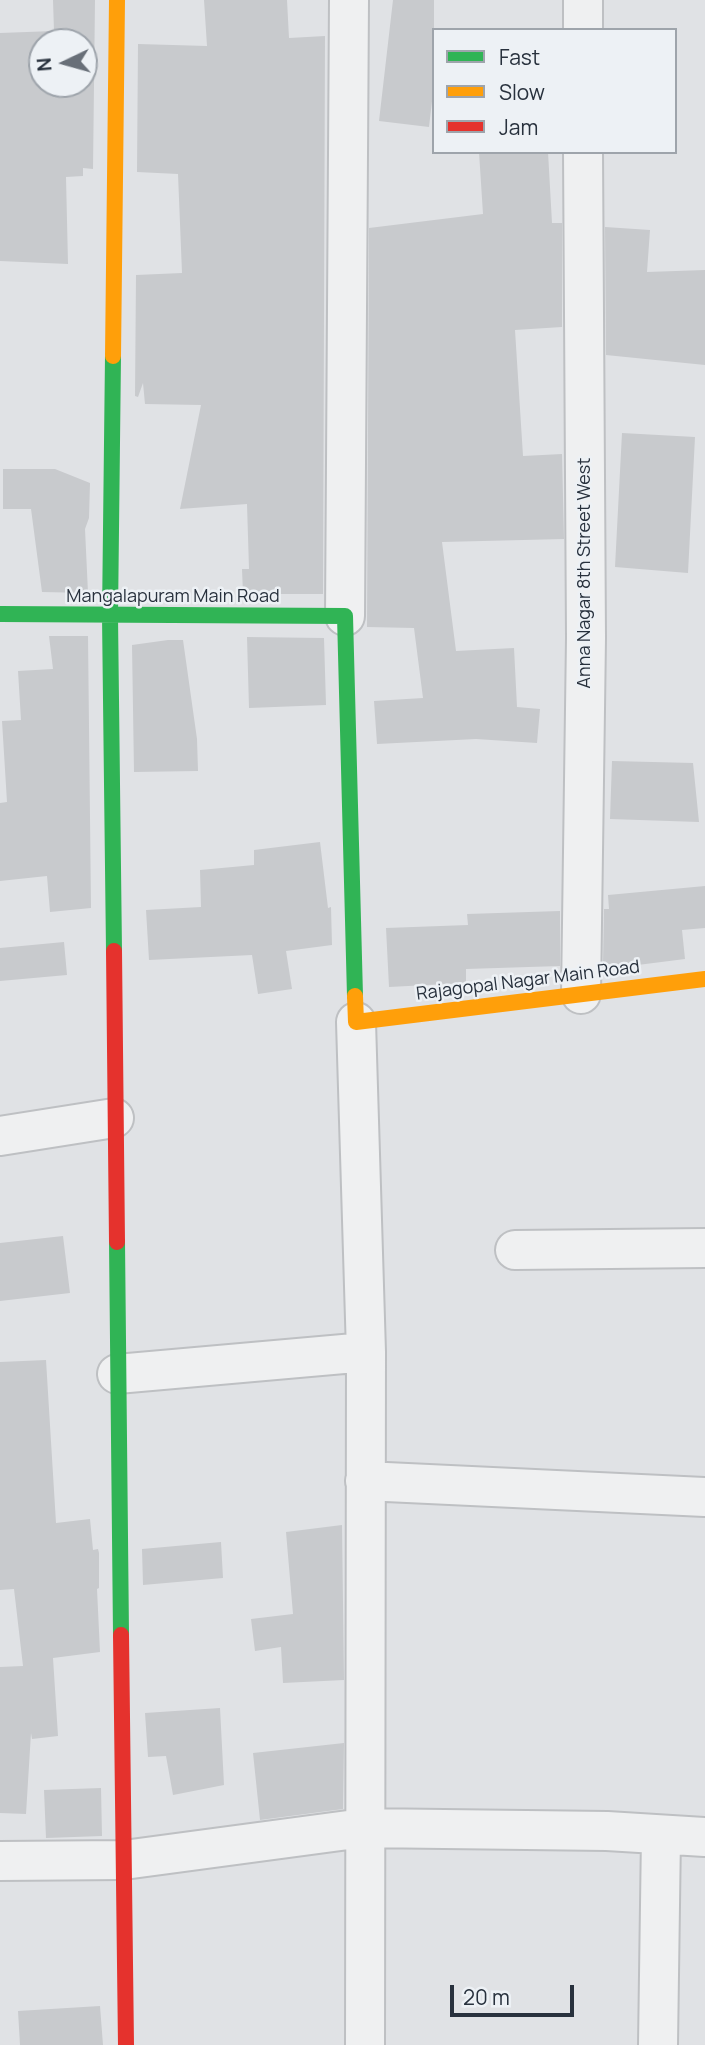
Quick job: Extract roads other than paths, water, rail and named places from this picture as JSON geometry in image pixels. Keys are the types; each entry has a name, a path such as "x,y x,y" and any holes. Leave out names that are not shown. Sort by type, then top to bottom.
{"street":[{"path":"117,0 110,616 126,2045"},
{"path":"349,0 345,616 366,1352 363,1828 365,2045"},
{"path":"583,0 583,28"},
{"name":"Anna Nagar 8th Street West","path":"581,994 586,638 583,154"},
{"name":"Mangalapuram Main Road","path":"0,614 345,616"},
{"name":"Rajagopal Nagar Main Road","path":"356,1022 705,979"},
{"path":"0,1136 114,1118"},
{"path":"514,1250 705,1248"},
{"path":"117,1374 366,1352"},
{"path":"365,1481 705,1497"},
{"path":"0,1861 124,1860 363,1828 607,1831 705,1837"},
{"path":"658,2045 661,1835"}]}
